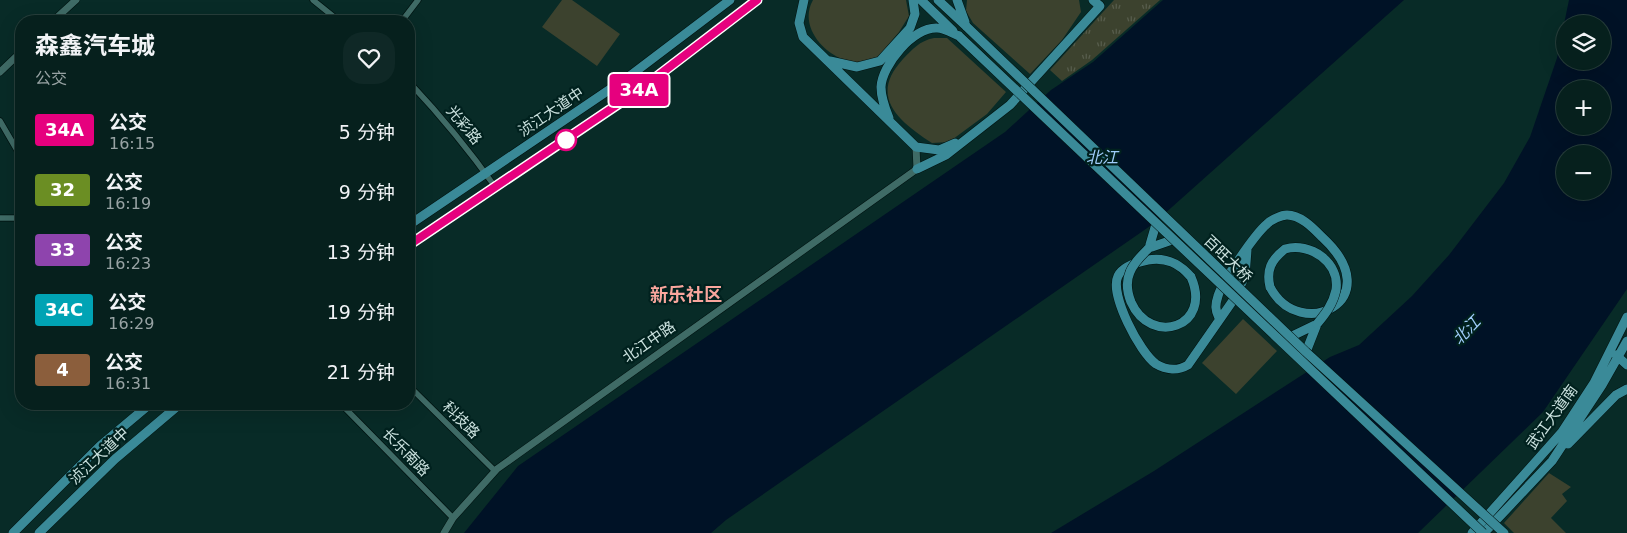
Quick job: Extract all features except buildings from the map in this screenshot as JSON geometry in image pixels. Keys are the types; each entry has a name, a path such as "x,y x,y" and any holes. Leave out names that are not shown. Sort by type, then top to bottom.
{"main road":[{"path":"415,241 642,88 757,0"},
{"path":"804,0 799,23 801,33 916,147 939,150 970,136"},
{"path":"827,60 846,66 865,67 880,61 910,28 915,14 914,0"},
{"name":"百旺大桥","path":"921,0 1172,240 1484,529"},
{"name":"百旺大桥","path":"938,0 1306,352 1504,533"},
{"path":"957,0 967,27"},
{"name":"浈江大道中","path":"415,220 630,75 726,1"},
{"path":"917,169 946,155 1010,105 1099,2"},
{"path":"890,122 881,86 885,72 912,37 925,30 936,28 959,36"},
{"path":"1219,318 1215,309 1218,294 1267,223 1282,215 1295,216 1326,241 1343,262 1348,277 1348,288 1343,299 1332,309 1316,313 1298,312 1285,306 1275,298 1267,276 1269,268 1285,249 1304,247 1318,254 1332,270 1336,289 1332,304 1316,324 1306,352"},
{"path":"1149,248 1156,224"},
{"path":"1172,240 1149,248 1135,262 1127,284 1132,305 1137,313 1148,322 1155,326 1172,327 1186,320 1194,309 1196,302 1195,287 1191,277 1176,264 1162,259 1142,261 1122,271 1116,284 1119,302 1143,348 1155,363 1174,370 1184,368 1193,360 1219,318 1234,299 1245,276 1247,250"},
{"name":"武江大道南","path":"1484,529 1562,432 1594,382 1627,317"},
{"path":"1290,336 1316,324"},
{"path":"1611,346 1624,349 1627,364"},
{"name":"武江大道南","path":"1484,529 1552,461 1624,349"},
{"path":"1552,461 1616,395 1627,389"},
{"name":"浈江大道中","path":"13,533 100,446 143,410"},
{"name":"浈江大道中","path":"39,533 167,410"},
{"path":"1472,533 1484,529"}],"street":[{"path":"60,15 76,0"},
{"path":"313,0 332,15"},
{"path":"407,15 418,0"},
{"path":"0,72 15,58"},
{"name":"光彩路","path":"415,88 441,116 496,188"},
{"path":"0,121 15,147"},
{"path":"916,147 917,169"},
{"name":"北江中路","path":"444,533 453,518 495,471 917,169"},
{"path":"0,218 15,218"},
{"name":"科技路","path":"415,392 495,471"},
{"name":"长乐南路","path":"347,410 453,518"}],"green space":[{"path":"562,0 572,0 620,34 597,66 542,27"},
{"path":"813,0 906,0 909,16 899,32 875,60 852,62 828,51 815,36 809,18 809,9"},
{"path":"967,0 1079,0 1081,12 1062,40 1030,74 973,23 966,11"},
{"path":"1114,0 1160,0 1092,60 1062,81 1050,70"},
{"path":"934,38 947,38 1006,92 987,114 949,142 932,143 920,135 899,117 892,107 888,96 888,85 893,73 903,59 920,43"},
{"path":"1243,319 1277,351 1236,394 1202,363"},
{"path":"1549,473 1571,487 1562,494 1567,501 1551,518 1566,533 1514,533 1504,523"}],"water":[{"name":"北江","path":"1163,0 1404,0 1153,224 726,520 711,533 464,533 518,466 1005,132 1051,90 1093,62"},
{"name":"北江","path":"1569,0 1627,0 1627,289 1543,412 1418,533 1051,533 1154,471 1330,357 1359,345 1412,296 1449,255 1504,183 1530,137 1556,61 1556,70 1611,70 1611,15 1566,15"}],"bus line":[{"name":"34A","path":"415,241 642,88 757,0"}],"district":[{"name":"新乐社区","path":"686,295"}]}
